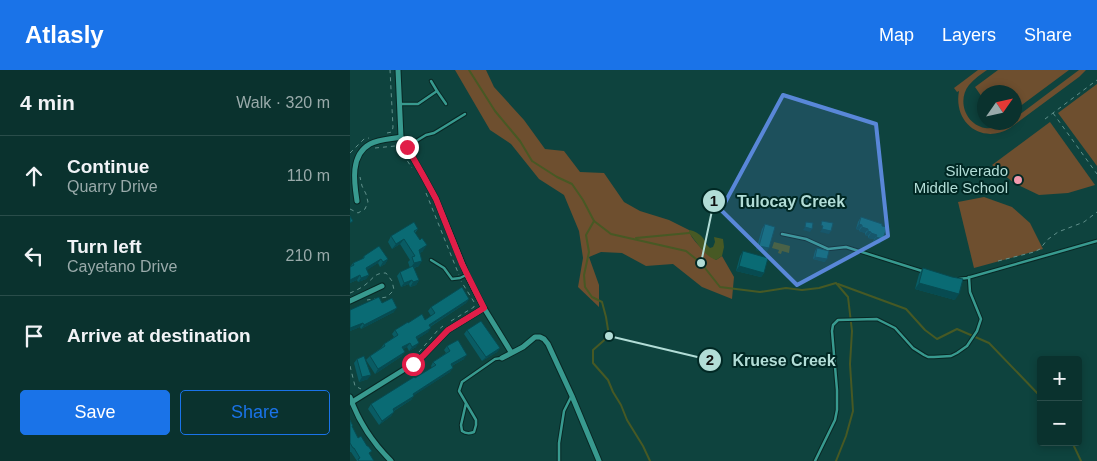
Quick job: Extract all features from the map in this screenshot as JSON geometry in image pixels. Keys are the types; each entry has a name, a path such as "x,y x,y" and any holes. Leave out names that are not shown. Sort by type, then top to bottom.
{"street":[{"path":"398,70 400,137 436,199 462,264 484,308 511,352"},
{"path":"357,201 353,180 354,165 359,154 368,144 400,137"},
{"path":"350,301 382,286"},
{"path":"391,461 376,446 351,399 412,365 448,330 484,308"},
{"path":"502,358 523,347 535,337 544,339 572,396 599,461"}],"lane":[{"path":"431,81 446,104"},
{"path":"399,104 418,104 437,91"},
{"path":"407,147 465,114"},
{"path":"782,234 806,239 828,249 846,247 930,274"},
{"path":"958,279 969,278 1097,241"},
{"path":"431,260 444,268 452,279 467,275"},
{"path":"815,461 835,420 837,410 832,327 835,322 840,320 877,319 895,328 920,354 928,357 951,356 967,346 972,340 981,319 971,295 969,278"},
{"path":"466,403 461,425 462,431 470,434 474,432 476,420 459,391 462,382 495,359 502,358"},
{"path":"559,461 559,442 564,411 572,396"}],"path":[{"path":"386,134 392,132 393,127 390,70"},
{"path":"1045,119 1097,80"},
{"path":"1053,113 1097,174"},
{"path":"350,154 364,139 371,137"},
{"path":"374,148 395,146 399,148 416,174"},
{"path":"350,209 358,213 365,209 368,202 359,170"},
{"path":"419,352 438,330 474,307 474,302 460,278 425,191"},
{"path":"998,261 1034,252 1040,249 1047,240 1058,232 1084,222 1097,212"},
{"path":"350,366 355,386 363,389"}],"highlighted area":[{"path":"783,95 876,124 888,236 797,285 721,210"}],"shaded area":[{"path":"455,70 486,70 494,87 524,120 545,149 564,151 580,172 604,173 624,202 640,211 669,220 689,230 696,242 712,257 716,260 722,256 734,277 732,299 702,287 673,264 646,266 622,253 601,252 589,257 599,285 599,307 578,287 583,258 579,231 564,195 539,179 511,144 490,130"},
{"path":"978,70 987,70 975,79 965,91 965,111 972,122 977,125 977,130 1006,130 1000,133 989,134 980,132 972,128 960,113 959,91 957,92 954,88"},
{"path":"998,70 1069,70 1022,105 1022,85 978,85"},
{"path":"1079,70 1086,70 1022,119 1022,113"},
{"path":"1097,84 1097,166 1058,113"},
{"path":"1050,122 1095,185 1068,193 1039,195 1014,183 992,165"},
{"path":"984,197 1012,207 1030,223 1043,249 974,268 958,202"},
{"path":"689,230 700,235 710,248 713,247 715,242 714,237 723,239 722,256 716,260 707,255 689,233"},
{"path":"774,242 790,246 789,253 782,251 781,254 778,253 779,250 772,248"}],"building":[{"path":"861,217 887,227 883,239 876,237 877,235 859,224"},
{"path":"822,221 833,223 831,231 822,229"},
{"path":"414,222 418,229 414,231 420,240 422,238 427,245 419,250 422,261 414,263 412,257 415,256 404,239 396,244 391,236"},
{"path":"806,222 813,223 812,229 805,227"},
{"path":"765,224 775,227 769,248 759,246"},
{"path":"379,246 388,259 383,262 381,259 366,268 369,275 361,278 360,275 350,280 350,267 354,265 353,263 364,258 364,256"},
{"path":"817,248 829,251 827,259 815,257"},
{"path":"743,251 768,258 764,273 739,266"},
{"path":"413,266 419,280 404,283 400,272"},
{"path":"923,268 963,279 959,294 919,283"},
{"path":"462,287 469,299 429,325 431,328 416,337 419,343 412,347 410,343 402,347 405,352 378,369 370,356 398,335 395,330 422,314 425,320 435,313 431,307"},
{"path":"379,297 382,303 392,298 397,308 364,325 363,323 350,328 350,310"},
{"path":"481,321 500,348 486,357 467,330"},
{"path":"458,340 467,355 451,364 453,368 393,409 394,412 382,421 371,404 436,365 433,362 450,351 447,346"},
{"path":"364,356 371,375 362,377 357,359"},
{"path":"350,420 358,438 361,436 372,451 369,453 374,461 359,461 358,459 360,458 350,443"}],"waterway":[{"path":"469,70 495,111 520,141 532,161 572,184 594,221 611,234 686,251 701,263 720,287 760,292 786,288 802,290 819,288 836,283 848,297 852,331 850,364 853,411 836,461"},
{"path":"594,221 586,235 589,252 584,275 585,287 592,297 602,302 609,336 593,350 593,363 608,380 627,420 650,461"},
{"path":"636,238 689,233"},
{"path":"838,284 906,309 925,330 937,339 957,329 989,343 1037,393"},
{"path":"1074,446 1081,461"}],"place":[{"name":"Silverado Middle School","path":"1018,180"},
{"name":"Tulocay Creek","path":"701,263"},
{"name":"Kruese Creek","path":"609,336"}],"route":[{"path":"407,147 436,199 462,264 484,308 448,330 413,364"}]}
